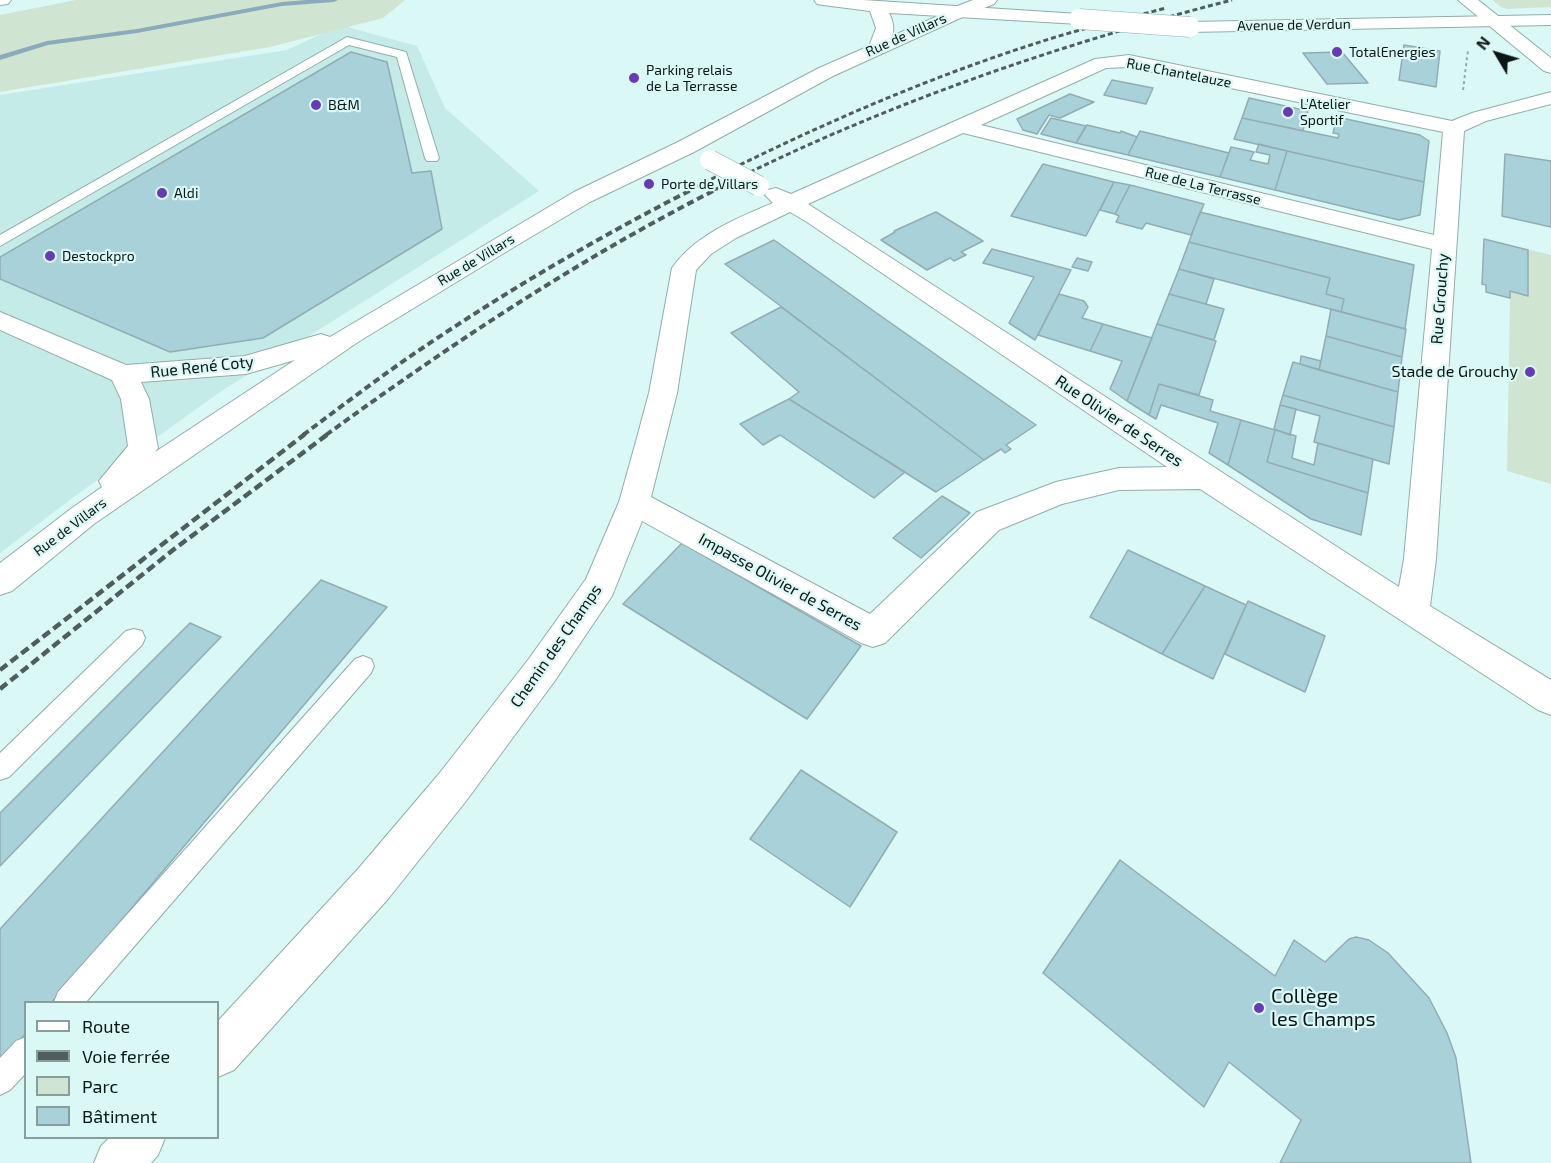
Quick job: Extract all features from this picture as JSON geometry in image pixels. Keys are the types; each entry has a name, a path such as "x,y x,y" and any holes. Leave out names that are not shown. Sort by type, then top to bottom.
{"street":[{"name":"Avenue de Verdun","path":"824,0 876,8 975,5 1041,7 1077,19 1190,27 1551,20"},
{"name":"Avenue de Verdun","path":"944,0 975,5"},
{"path":"1467,0 1551,67"},
{"name":"Rue de Villars","path":"0,582 83,516 349,336 582,197 686,147 826,72 975,5"},
{"path":"876,8 886,21 887,29 877,48"},
{"name":"Rue Chantelauze","path":"791,204 1102,63 1129,61 1454,128"},
{"path":"1454,128 1479,117 1551,98"},
{"name":"Rue de La Terrasse","path":"963,127 1444,245"},
{"name":"Rue Grouchy","path":"1412,612 1420,560 1454,128"},
{"name":"Rue Olivier de Serres","path":"686,147 815,217 1205,478 1551,699"},
{"name":"Chemin des Champs","path":"219,1053 373,884 452,788 541,671 600,586 634,502 663,393 684,268 703,249 728,233 791,204"},
{"name":"Rue René Coty","path":"0,320 123,374 246,365 349,336"},
{"path":"202,369 220,392 203,434"},
{"name":"Rue René Coty","path":"83,516 143,448 135,399 123,374"},
{"name":"Impasse Olivier de Serres","path":"634,502 873,633 988,521 1056,494 1119,479 1205,478"},
{"path":"118,1163 139,1139"}],"lane":[{"path":"0,241 348,41 402,55 432,158"},
{"path":"0,769 134,638"},
{"path":"69,1001 363,666"},
{"path":"0,1080 24,1053"}],"path":[{"path":"1462,96 1468,45"}],"shaded area":[{"path":"340,25 417,46 445,108 539,191 220,392 0,553 0,95 287,50"}],"green space":[{"path":"76,0 405,0 383,18 270,47 0,92 0,15"},
{"path":"1492,0 1551,0 1551,7 1507,9"},
{"name":"Stade de Grouchy","path":"1484,239 1551,255 1551,484 1507,471 1510,299 1486,292 1486,285 1482,284"}],"building":[{"path":"1404,45 1440,51 1436,87 1399,80"},
{"path":"351,52 387,62 412,173 431,171 442,229 263,338 170,352 0,279 0,257"},
{"path":"1342,52 1368,83 1327,84 1303,53"},
{"path":"1112,80 1153,88 1146,104 1104,95"},
{"path":"1070,94 1094,102 1060,118 1049,115 1037,134 1023,130 1017,119"},
{"path":"1249,98 1308,111 1303,131 1242,118"},
{"path":"1337,117 1420,135 1429,141 1424,182 1234,139 1242,118 1338,138 1339,134 1333,133"},
{"path":"1051,118 1086,126 1076,143 1041,134"},
{"path":"1087,125 1120,133 1121,131 1137,137 1128,155 1076,143"},
{"path":"1140,131 1229,153 1220,177 1128,155"},
{"path":"1259,144 1287,151 1275,190 1220,177 1231,147 1254,152 1250,160 1268,164 1270,155 1256,152"},
{"path":"1287,151 1424,182 1420,215 1399,220 1275,190"},
{"path":"1505,154 1551,161 1551,227 1502,216"},
{"path":"1043,164 1114,182 1086,236 1011,216"},
{"path":"1114,182 1130,185 1115,214 1100,210"},
{"path":"1130,185 1204,204 1191,235 1146,223 1142,229 1116,222 1119,216 1115,214"},
{"path":"936,212 983,241 961,252 966,255 954,261 950,258 927,270 881,240 894,231"},
{"path":"1200,212 1414,265 1405,329 1341,312 1344,299 1326,294 1330,278 1189,242"},
{"path":"1484,239 1528,250 1528,296 1510,291 1510,298 1486,292 1486,285 1482,284"},
{"path":"774,240 1036,425 1006,445 1011,449 1005,453 1001,449 984,460 725,264"},
{"path":"1189,242 1330,278 1326,294 1344,299 1341,312 1179,269"},
{"path":"992,249 1071,270 1035,340 1009,323 1034,277 983,263"},
{"path":"1077,258 1092,262 1088,271 1072,267"},
{"path":"1179,269 1214,279 1206,304 1169,294"},
{"path":"1059,294 1084,301 1088,307 1082,318 1103,324 1090,351 1038,335"},
{"path":"1169,294 1224,309 1214,340 1157,324"},
{"path":"781,307 984,460 936,492 789,399 799,392 731,333"},
{"path":"1331,309 1406,329 1402,357 1326,336"},
{"path":"1103,324 1152,338 1127,401 1110,389 1122,361 1090,351"},
{"path":"1157,324 1216,341 1199,395 1159,384 1149,415 1127,401"},
{"path":"1326,336 1402,357 1398,392 1319,370"},
{"path":"1301,356 1321,361 1319,370 1300,364"},
{"path":"1293,362 1398,392 1394,427 1283,395"},
{"path":"1159,384 1213,400 1210,411 1241,420 1228,465 1209,453 1218,423 1161,405 1156,419 1149,415"},
{"path":"1283,395 1394,427 1389,464 1314,442 1320,416 1280,405"},
{"path":"789,399 905,472 874,498 780,435 763,445 740,424"},
{"path":"1280,405 1296,409 1290,435 1274,429"},
{"path":"1241,420 1275,430 1267,462 1368,493 1361,535 1311,519 1228,465"},
{"path":"1275,430 1296,436 1292,458 1314,465 1318,443 1373,459 1368,493 1267,462"},
{"path":"942,496 970,513 921,558 893,538"},
{"path":"682,543 861,646 807,719 623,604"},
{"path":"1128,550 1205,586 1162,654 1090,617"},
{"path":"321,580 387,607 53,1001 24,1001 24,1035 0,1063 0,929"},
{"path":"1205,586 1246,605 1213,679 1162,654"},
{"path":"1248,601 1325,636 1305,692 1225,654"},
{"path":"190,623 221,637 0,866 0,813"},
{"path":"801,770 897,832 850,907 750,839"},
{"name":"Collège les Champs","path":"1120,860 1275,976 1294,940 1325,962 1349,939 1356,937 1369,940 1388,953 1429,998 1447,1033 1456,1058 1471,1163 1280,1163 1301,1120 1229,1062 1204,1107 1043,973"}],"waterway":[{"path":"0,58 47,43 137,31 282,4 334,0"}],"railway":[{"path":"714,190 839,131 968,81 1099,37 1232,0"},
{"path":"690,190 779,146 869,106 962,69 1056,37 1166,8"},
{"path":"303,435 406,359 487,306 589,245 693,189"},
{"path":"326,435 420,368 517,304 615,244 717,189"},
{"path":"0,670 305,434"},
{"path":"0,689 173,550 328,434"}],"place":[{"name":"TotalEnergies","path":"1337,52"},
{"name":"Parking relais de La Terrasse","path":"634,78"},
{"name":"B&M","path":"316,105"},
{"name":"L'Atelier Sportif","path":"1288,112"},
{"name":"Porte de Villars","path":"649,184"},
{"name":"Aldi","path":"162,193"},
{"name":"Destockpro","path":"50,256"},
{"name":"Stade de Grouchy","path":"1530,372"},
{"name":"Collège les Champs","path":"1259,1008"}]}
